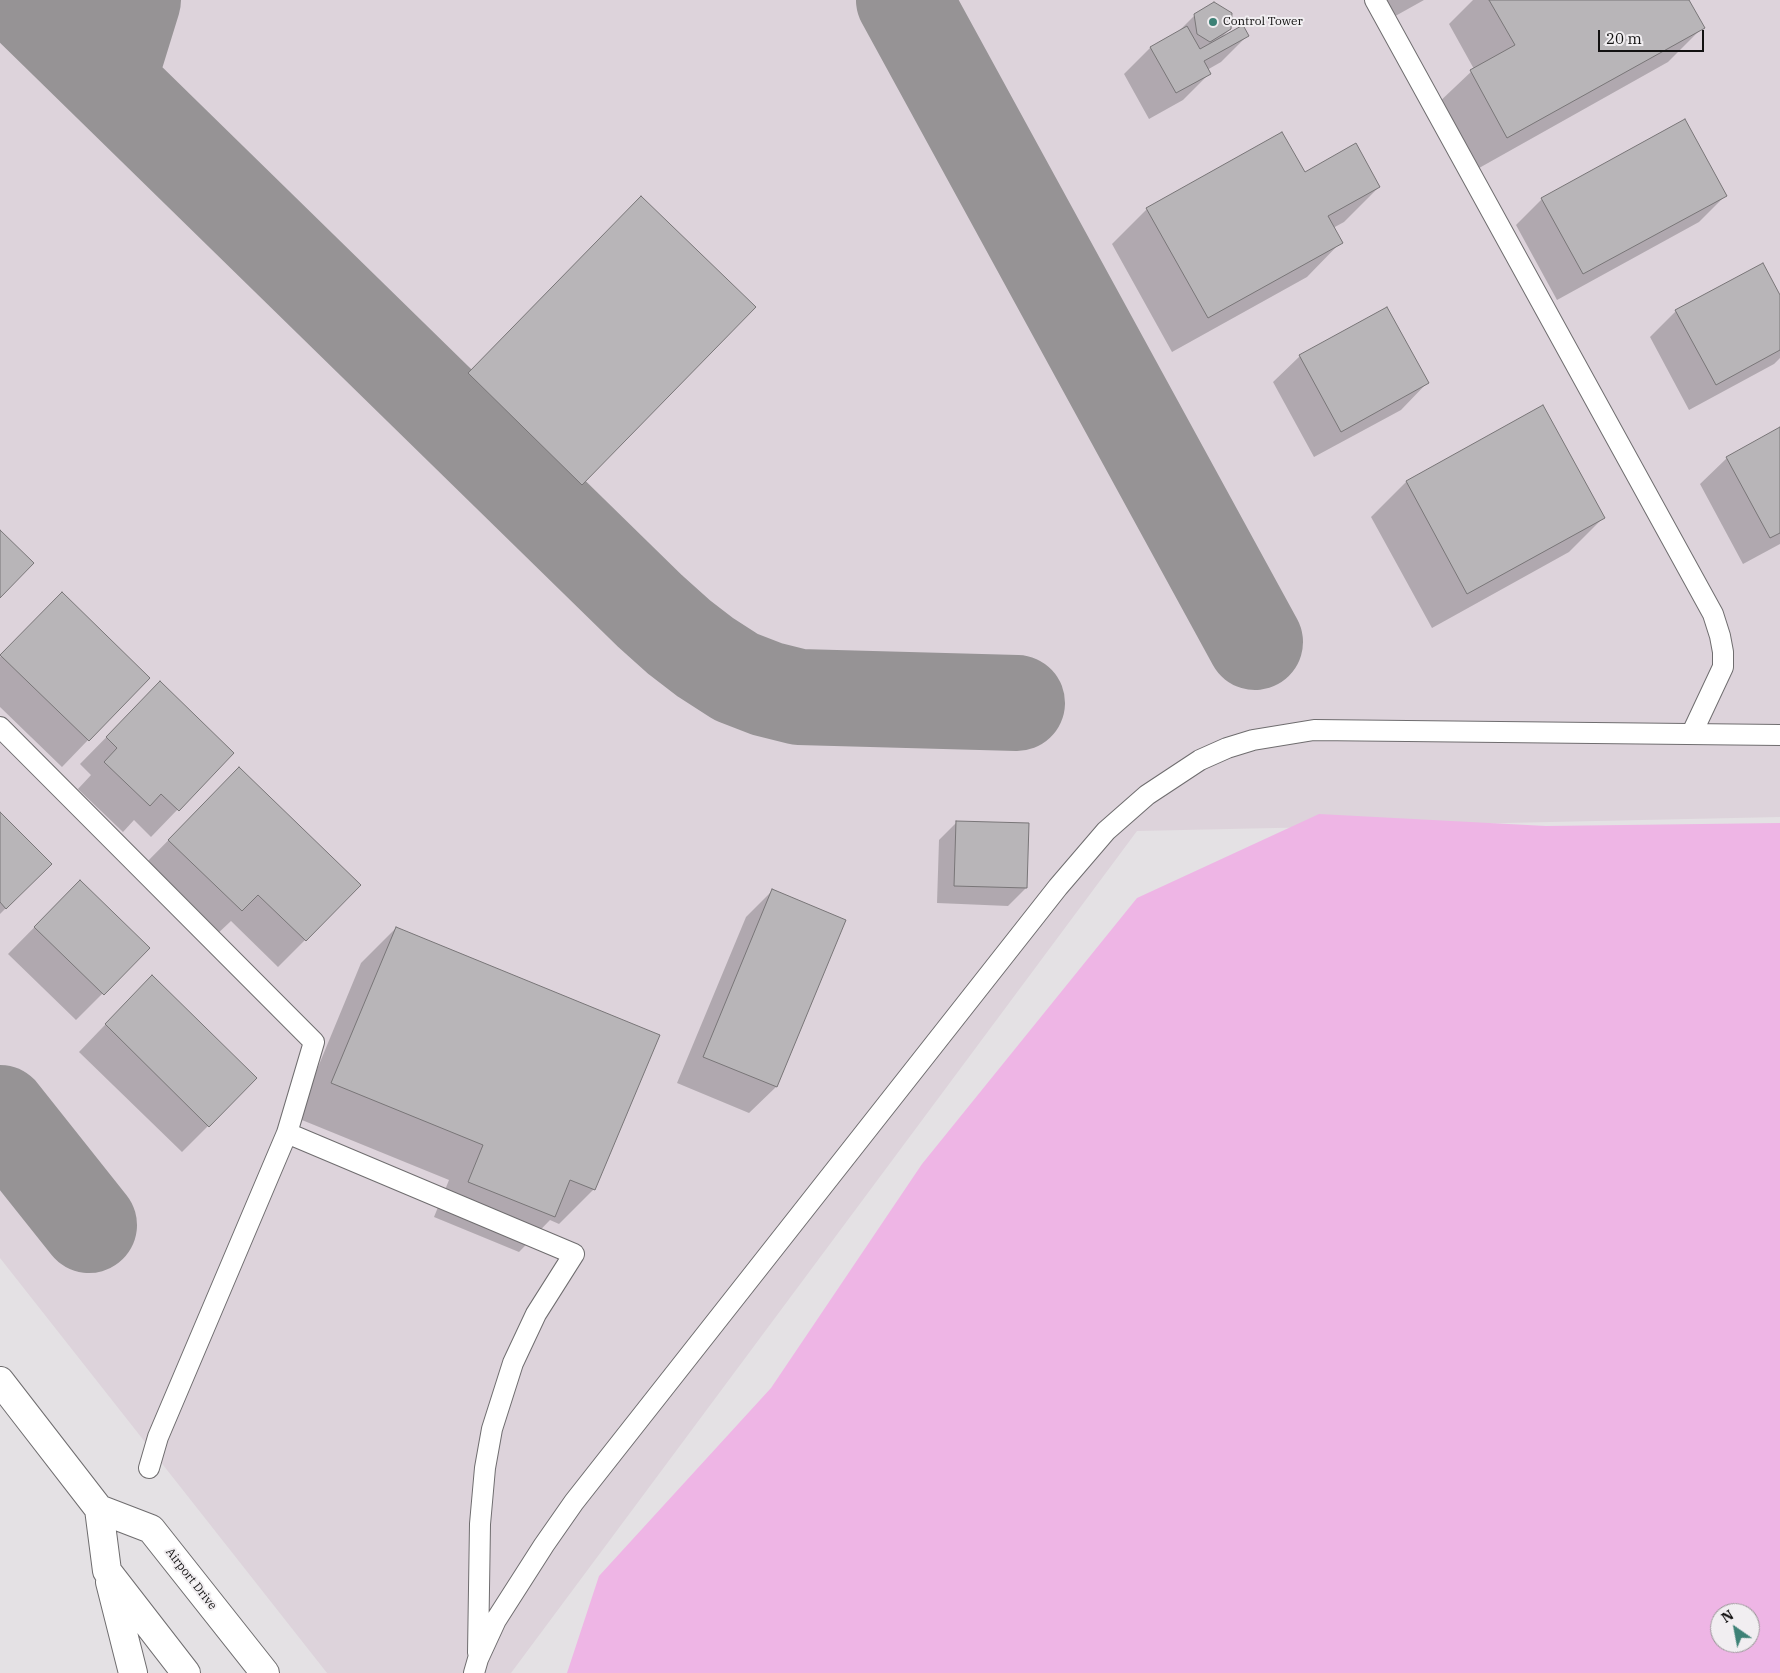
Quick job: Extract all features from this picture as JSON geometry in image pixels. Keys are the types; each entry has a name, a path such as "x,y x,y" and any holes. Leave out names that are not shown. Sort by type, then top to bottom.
{"street":[{"path":"0,1381 98,1509 107,1571 133,1673"},
{"name":"Airport Drive","path":"98,1509 151,1529 265,1673"},
{"path":"107,1571 186,1673"}],"lane":[{"path":"1375,0 1713,614 1723,652 1722,667 1692,734"},
{"path":"0,727 314,1042 287,1133 158,1437 149,1468"},
{"path":"476,1666 496,1620 574,1502 1058,887 1106,832 1147,795 1200,760 1227,748 1254,740 1314,730 1780,735"},
{"path":"287,1133 574,1254 536,1314 513,1363 492,1429 485,1468 480,1524 476,1666"}],"shaded area":[{"path":"0,0 1780,0 1780,817 1137,831 511,1673 327,1673 0,1258"},
{"path":"1319,814 1546,826 1780,823 1780,1673 567,1673 599,1576 771,1388 922,1164 1137,898"}],"building":[{"path":"1489,0 1689,0 1705,28 1507,138 1470,70 1515,45"},
{"name":"Control Tower","path":"1214,2 1232,13 1231,29 1210,42 1197,34 1194,14"},
{"path":"1243,25 1249,36 1204,61 1211,74 1176,93 1150,47 1187,26 1200,49"},
{"path":"1685,119 1727,196 1583,274 1541,198"},
{"path":"1282,132 1305,172 1356,143 1380,187 1328,216 1343,243 1208,318 1146,208"},
{"path":"641,196 756,307 582,485 468,373"},
{"path":"1763,263 1780,295 1780,350 1716,385 1675,310"},
{"path":"1387,307 1429,383 1341,432 1299,355"},
{"path":"1543,405 1605,518 1467,594 1406,481"},
{"path":"1780,427 1780,533 1770,538 1726,457"},
{"path":"0,530 34,563 0,598"},
{"path":"62,592 150,678 89,741 0,655"},
{"path":"160,681 234,753 179,811 161,794 150,806 104,762 117,748 106,737"},
{"path":"239,767 361,885 306,941 258,895 242,911 168,840"},
{"path":"0,812 52,864 6,909 0,902"},
{"path":"956,821 1029,823 1027,888 954,886"},
{"path":"80,880 150,948 104,995 34,927"},
{"path":"772,889 846,920 777,1087 703,1057"},
{"path":"396,927 660,1035 595,1190 570,1180 555,1217 468,1182 483,1145 331,1083"},
{"path":"152,975 257,1078 209,1127 105,1024"}],"taxiway":[{"path":"25,0 650,611 705,657 736,677 767,689 799,697 1017,703"},
{"path":"108,81 133,0"},
{"path":"904,0 1255,642"},
{"path":"0,1113 89,1225"}],"place":[{"name":"Control Tower","path":"1213,22"}]}
